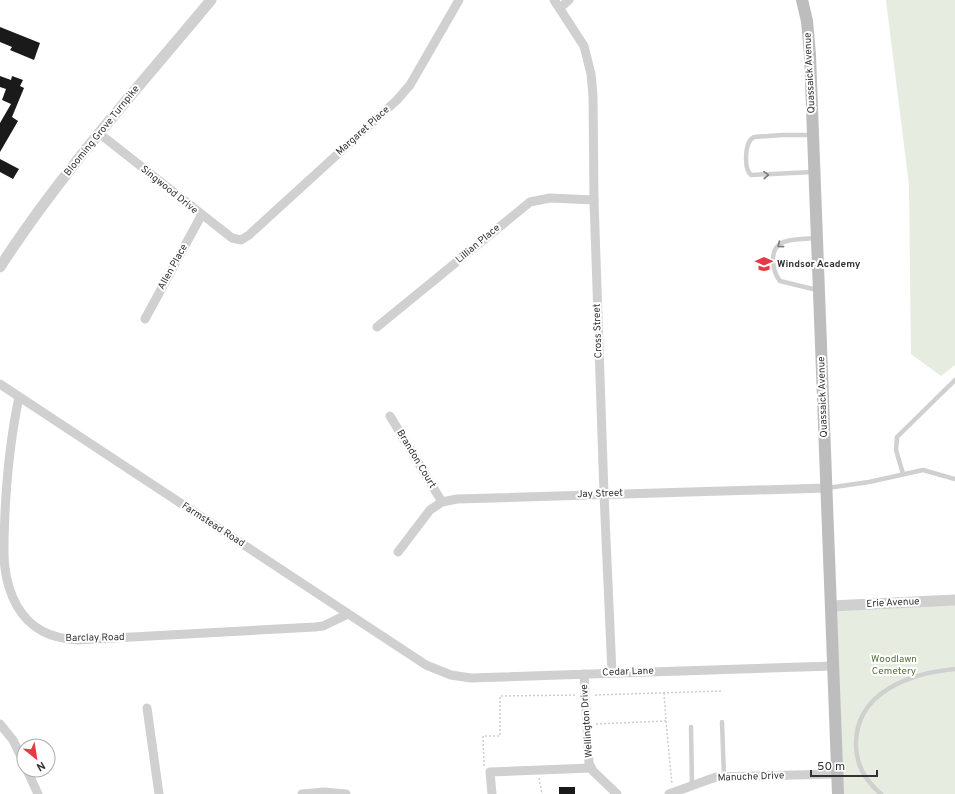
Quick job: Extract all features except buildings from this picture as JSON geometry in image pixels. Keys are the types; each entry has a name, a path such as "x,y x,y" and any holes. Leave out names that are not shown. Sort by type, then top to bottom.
{"main road":[{"name":"Quassaick Avenue","path":"802,0 807,21 814,135 838,794"}],"street":[{"name":"Blooming Grove Turnpike","path":"0,267 20,236 100,134 211,0"},
{"name":"Margaret Place","path":"242,240 397,100 410,85 459,0"},
{"name":"Cross Street","path":"554,0 584,46 591,74 604,494 612,673"},
{"path":"560,8 569,0"},
{"name":"Singwood Drive","path":"100,134 201,216 232,238 242,240"},
{"name":"Lillian Place","path":"377,328 530,202 550,198 594,200"},
{"name":"Allen Place","path":"145,320 201,216"},
{"name":"Farmstead Road","path":"0,384 426,665"},
{"name":"Barclay Road","path":"19,397 11,434 7,474 3,558 9,592 23,616 33,626 46,634 61,639 85,640 315,627 323,626 348,614"},
{"name":"Brandon Court","path":"390,416 442,502"},
{"name":"Jay Street","path":"398,552 430,510 442,502 457,499 827,488"},
{"name":"Erie Avenue","path":"831,606 955,600"},
{"name":"Cedar Lane","path":"426,665 450,675 471,678 833,666"},
{"name":"Wellington Drive","path":"584,674 588,753 591,768"},
{"path":"147,708 159,794"},
{"path":"0,724 13,740 16,747"},
{"path":"492,794 487,770 591,768 617,794"},
{"name":"Manuche Drive","path":"669,794 716,777 837,774"},
{"path":"31,778 38,794"},
{"path":"302,794 324,792 346,794"}],"lane":[{"path":"814,135 783,134 754,137 750,139 746,146 748,168 751,175 815,172"},
{"path":"817,238 788,240 780,244 774,251 773,264 774,271 780,281 819,291"},
{"path":"903,474 896,450 897,437 954,382"},
{"path":"827,488 869,482 923,470 955,479"},
{"path":"881,794 867,779 857,762 856,738 863,715 878,696 895,684 924,673 955,669"},
{"path":"722,722 724,777"},
{"path":"691,728 692,786"}],"path":[{"path":"487,770 483,736 500,736 500,696 721,691"},
{"path":"664,692 672,794"},
{"path":"586,724 666,721"},
{"path":"538,770 539,784 542,794"}],"green space":[{"path":"886,0 955,0 955,365 941,376 911,354 909,185"},
{"name":"Woodlawn Cemetery","path":"955,601 955,794 838,794 831,606"}],"place":[{"name":"Windsor Academy","path":"764,264"}]}
